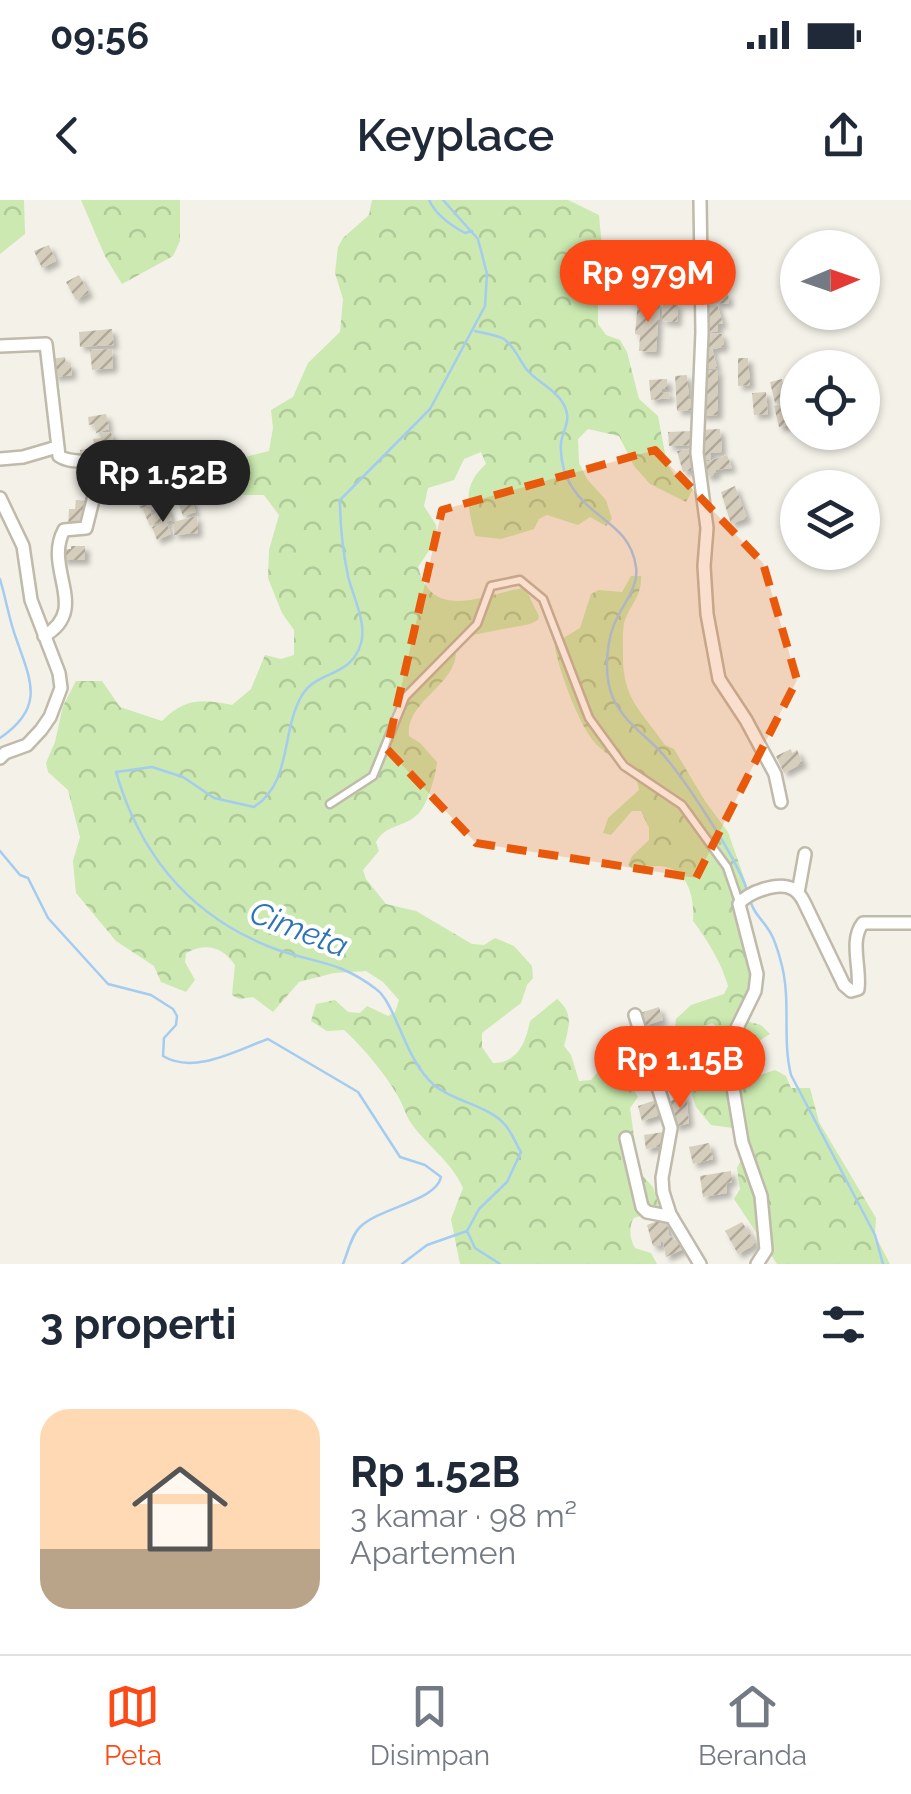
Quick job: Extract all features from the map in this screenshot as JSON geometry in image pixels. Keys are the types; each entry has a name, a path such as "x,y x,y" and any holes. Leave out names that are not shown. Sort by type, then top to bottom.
{"street":[{"path":"700,200 702,332 697,453 707,528 707,614 719,679 775,774 781,802"},
{"path":"0,346 42,342 48,347 57,447 64,459 96,463 101,472 86,528 64,530 58,543 57,559 67,608 56,630 44,636"},
{"path":"0,459 57,447"},
{"path":"0,498 23,546 31,600 61,688 41,730 27,745 5,752 0,758"},
{"path":"806,854 798,893 844,985 851,991 858,989 857,942 863,923 911,923"},
{"path":"757,1264 766,1250 760,1196 742,1142 731,1076 735,1032 755,991 757,974 739,904 746,896 782,887 798,893"},
{"path":"635,1015 671,1128 662,1178 672,1217 700,1264"},
{"path":"626,1138 642,1207 647,1212 672,1217"}],"lane":[{"path":"330,804 374,776 405,697 477,624 491,586 520,580 544,599 589,718 624,766 682,805 727,867 739,904"}],"highlighted area":[{"path":"655,450 763,563 797,680 696,878 476,843 387,749 442,510"}],"green space":[{"path":"0,200 24,200 25,234 0,254"},
{"path":"81,200 180,200 180,241 173,256 122,284"},
{"path":"372,200 568,200 599,215 603,259 598,324 606,335 620,340 627,352 639,399 658,416 667,464 675,476 693,489 686,502 650,484 634,466 619,436 588,429 578,439 579,463 606,500 612,519 606,526 590,517 578,525 547,515 539,519 534,529 501,539 475,536 468,497 473,480 486,464 481,452 464,459 454,480 428,488 424,506 436,525 438,537 418,567 425,585 436,595 463,601 525,588 539,616 530,624 457,638 450,672 419,706 409,725 409,736 437,762 427,798 417,815 380,836 376,842 379,851 363,870 386,904 416,911 472,944 484,945 495,938 514,946 532,966 533,978 521,1003 482,1033 482,1047 493,1063 515,1055 530,1021 557,999 568,1015 564,1046 579,1081 591,1080 605,1063 628,1081 638,1097 630,1108 639,1172 653,1187 660,1210 634,1218 631,1237 635,1248 651,1253 657,1264 460,1264 451,1219 463,1188 458,1178 415,1129 388,1081 358,1044 344,1030 327,1031 311,1021 316,1004 335,1000 348,1012 360,1013 367,1006 388,1016 395,1012 399,1000 383,982 366,971 334,973 299,982 273,1012 253,997 239,999 232,995 235,965 219,950 207,947 186,953 185,962 195,980 186,992 161,982 154,966 116,941 76,893 73,861 80,837 68,790 48,772 46,763 63,706 76,681 102,681 120,707 162,721 178,708 194,702 232,705 251,689 265,655 281,659 294,655 294,630 282,613 268,578 269,550 279,515 264,495 243,495 233,474 234,465 241,458 269,451 271,410 293,397 308,363 340,332 343,299 335,273 338,247 369,215"},
{"path":"631,576 641,576 641,583 623,628 626,682 641,713 665,745 674,749 728,832 747,886 739,897 754,931 756,946 752,978 739,1019 761,1025 770,1034 734,1056 727,1037 717,1027 712,1023 700,1028 696,1045 705,1085 716,1090 775,1070 786,1076 791,1088 810,1088 819,1122 876,1218 875,1235 890,1264 777,1264 734,1199 740,1189 737,1168 743,1156 732,1128 711,1125 696,1107 682,1063 684,1042 675,1029 676,1019 691,1005 724,994 728,986 714,952 693,921 691,894 680,875 662,866 635,871 628,865 649,840 649,828 641,811 632,811 611,835 603,833 608,818 639,790 637,782 602,750 583,725 555,648 555,643 580,628 591,594 599,590 622,592"}],"building":[{"path":"49,245 56,261 42,268 34,251"},
{"path":"79,275 89,293 76,300 66,282"},
{"path":"710,276 720,276 722,296 728,293 729,303 715,304 714,296 710,296 711,302 705,303 704,293 711,292"},
{"path":"638,301 660,303 659,320 648,320 658,321 656,352 639,351 640,335 635,334"},
{"path":"663,303 678,304 677,322 662,321"},
{"path":"717,304 723,324 718,324 718,331 705,332 705,305"},
{"path":"112,329 114,345 80,347 79,332"},
{"path":"705,334 722,334 724,347 712,349 717,368 702,369 701,361 708,360"},
{"path":"112,349 113,368 92,370 90,350"},
{"path":"65,357 66,365 71,364 72,375 54,377 52,359"},
{"path":"738,358 748,358 750,385 738,386"},
{"path":"718,369 718,415 700,416 701,373"},
{"path":"687,375 689,399 694,399 695,410 677,411 675,376"},
{"path":"667,379 668,389 662,389 662,393 669,392 670,398 651,400 649,380"},
{"path":"780,380 780,402 775,403 770,382"},
{"path":"766,392 768,414 754,415 752,393"},
{"path":"780,404 780,427 779,427 774,406"},
{"path":"106,414 109,429 96,433 88,417"},
{"path":"720,429 722,452 710,453 711,460 700,460 699,430"},
{"path":"693,431 693,445 669,446 668,432"},
{"path":"111,432 117,458 81,459 80,450 107,447 94,447 93,439"},
{"path":"694,448 695,470 683,472 677,451"},
{"path":"727,455 732,468 715,470 717,474 707,477 703,463"},
{"path":"106,462 118,462 121,481 107,482"},
{"path":"735,486 747,518 731,524 721,492"},
{"path":"188,489 196,512 183,516 175,494"},
{"path":"156,498 158,508 150,510 152,516 159,513 162,521 150,526 143,510 152,506 140,508 138,501"},
{"path":"76,500 87,501 85,522 79,521 79,528 68,528 69,509 75,509"},
{"path":"167,506 172,520 166,522 171,534 157,540 152,527 164,522 159,509"},
{"path":"197,516 198,533 174,535 173,522"},
{"path":"85,546 85,560 62,560 62,549"},
{"path":"791,749 792,753 797,750 803,763 784,773 776,756"},
{"path":"659,1007 663,1020 644,1026 640,1013"},
{"path":"672,1038 673,1043 678,1041 681,1051 653,1059 650,1049"},
{"path":"674,1055 682,1076 660,1083 654,1061"},
{"path":"686,1094 689,1123 675,1127 668,1102"},
{"path":"659,1099 663,1114 642,1121 638,1106"},
{"path":"664,1132 666,1146 646,1149 644,1135"},
{"path":"709,1143 713,1159 693,1164 689,1147"},
{"path":"731,1171 727,1193 703,1197 700,1176"},
{"path":"666,1218 669,1235 674,1240 683,1236 688,1247 666,1257 662,1238 660,1246 653,1246 647,1225"},
{"path":"742,1222 756,1244 738,1254 725,1231"}],"waterway":[{"path":"429,200 449,223 465,233 472,231"},
{"name":"Cimeta","path":"443,200 478,239 487,274 485,306 430,409 340,500 346,567 362,627 356,655 342,669 307,688 295,711 275,784 254,807 214,798 183,777 152,767 116,772 140,832 156,858 196,903 248,937 340,968 376,989 389,1006 415,1061 434,1085 490,1113 506,1126 521,1152 507,1182 479,1209 467,1231 475,1248 500,1264"},
{"path":"475,331 504,339 527,370 565,407 567,421 561,449 567,477 580,498 626,541 636,567 633,587 614,625 609,646 607,668 613,698 694,796 747,890"},
{"path":"0,579 31,694 23,716 0,738"},
{"path":"0,851 20,875 28,878 48,918 108,984 151,995 173,1009 176,1025 164,1038 163,1056 175,1061 202,1062 268,1039 358,1092 400,1157 425,1165 441,1177 429,1192 360,1227 343,1264"},
{"path":"751,903 773,937 782,966 791,1075 875,1235 883,1264"},
{"path":"402,1264 427,1245 467,1231"}]}
